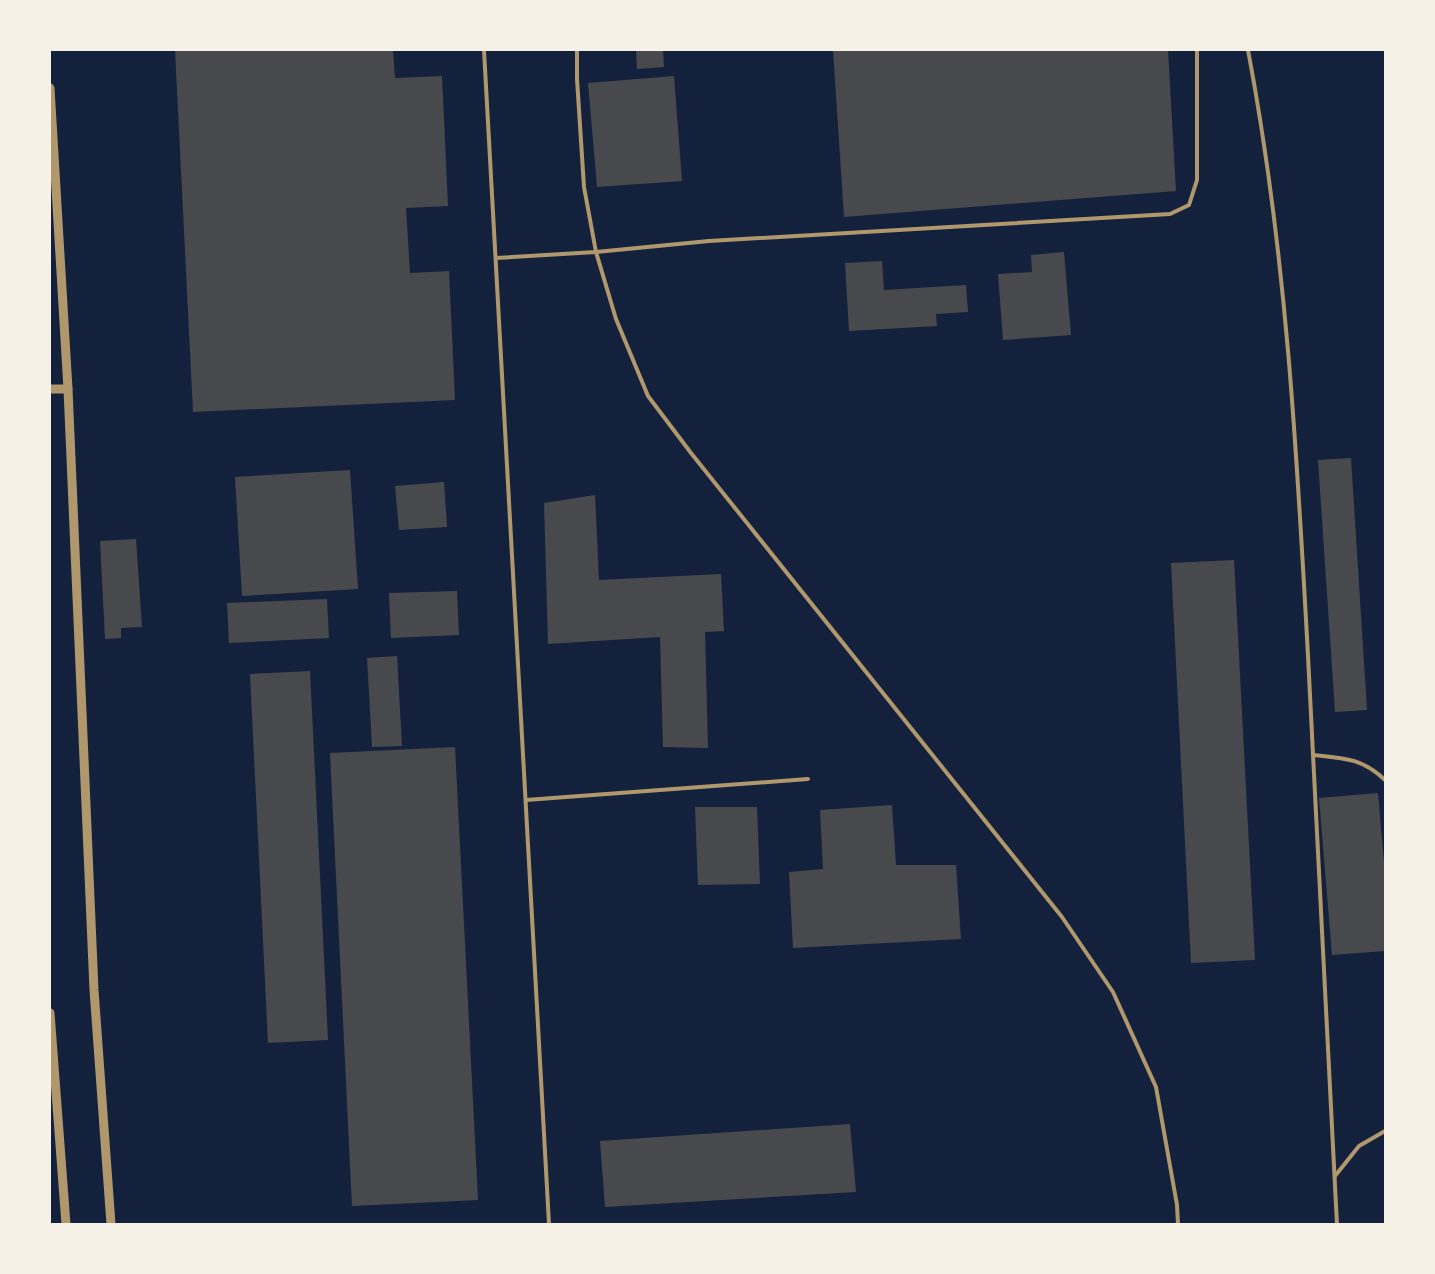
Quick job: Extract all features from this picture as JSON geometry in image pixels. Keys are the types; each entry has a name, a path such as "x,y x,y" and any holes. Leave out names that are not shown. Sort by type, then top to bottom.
{"street":[{"path":"50,88 68,389 94,990 111,1224"},
{"path":"50,389 68,389"},
{"path":"50,1013 66,1224"}],"lane":[{"path":"484,50 549,1224"},
{"path":"577,50 584,187 596,252 616,319 648,396 691,453 1062,917 1113,992 1156,1087 1177,1205 1178,1224"},
{"path":"496,258 596,252 709,241 1170,214 1189,205 1197,180 1197,50"},
{"path":"1248,50 1262,125 1280,265 1298,462 1337,1224"},
{"path":"1313,755 1345,758 1372,768 1385,780"},
{"path":"526,800 808,779"},
{"path":"1335,1176 1359,1146 1385,1131"}],"building":[{"path":"175,50 393,50 395,78 442,76 448,206 406,208 410,273 449,271 455,400 193,412"},
{"path":"636,50 663,50 664,67 637,69"},
{"path":"833,50 1168,50 1176,191 844,217"},
{"path":"674,76 682,181 597,187 588,83"},
{"path":"1064,252 1071,335 1003,340 998,274 1032,272 1031,255"},
{"path":"882,261 884,290 966,285 968,312 936,314 937,326 849,331 845,263"},
{"path":"1351,458 1367,710 1335,712 1318,460"},
{"path":"350,470 358,589 242,596 235,477"},
{"path":"444,482 447,527 399,530 395,486"},
{"path":"595,495 599,580 721,574 724,631 705,632 708,748 663,747 660,637 548,644 544,503"},
{"path":"136,539 142,627 121,628 121,638 105,639 100,541"},
{"path":"1234,560 1255,960 1191,963 1171,563"},
{"path":"457,591 459,635 391,638 389,593"},
{"path":"327,599 329,638 229,643 227,603"},
{"path":"397,656 402,746 372,747 367,658"},
{"path":"310,671 328,1040 268,1043 250,674"},
{"path":"455,747 478,1200 352,1206 330,753"},
{"path":"1378,793 1385,874 1385,951 1332,955 1319,798"},
{"path":"892,805 896,865 956,865 961,939 793,948 789,872 823,869 820,810"},
{"path":"695,807 757,807 760,884 698,885"},
{"path":"850,1124 856,1192 605,1207 600,1141"}]}
